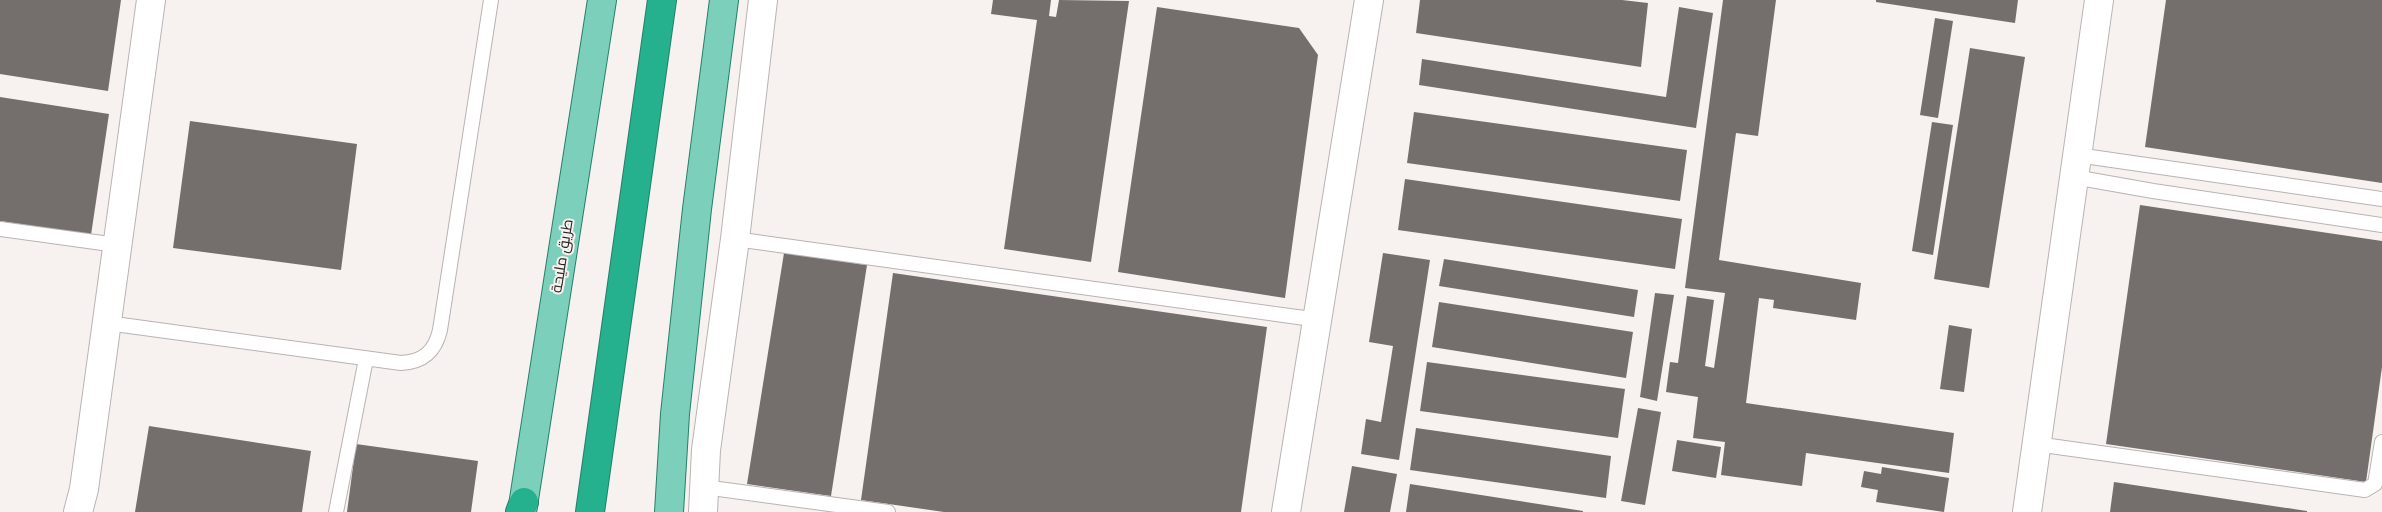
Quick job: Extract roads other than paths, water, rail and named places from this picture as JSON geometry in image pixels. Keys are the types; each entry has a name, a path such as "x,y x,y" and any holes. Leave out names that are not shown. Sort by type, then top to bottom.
{"highway":[{"path":"590,512 662,0"}],"main road":[{"name":"طريق مليحة","path":"522,509 602,0"},
{"path":"669,512 675,414 696,219 724,0"}],"street":[{"path":"78,512 84,489 151,0"},
{"path":"704,499 711,412 735,239 763,0"},
{"path":"1286,512 1319,320 1369,0"},
{"path":"2026,512 2099,0"}],"lane":[{"path":"107,323 366,358 412,362 423,358 431,351 437,341 491,0"},
{"path":"2076,166 2382,199"},
{"path":"2076,166 2153,191 2382,225"},
{"path":"0,229 117,245"},
{"path":"735,239 1319,320"},
{"path":"336,512 366,358"},
{"path":"2036,444 2365,490 2374,484 2382,442"},
{"path":"704,499 888,512"}]}
